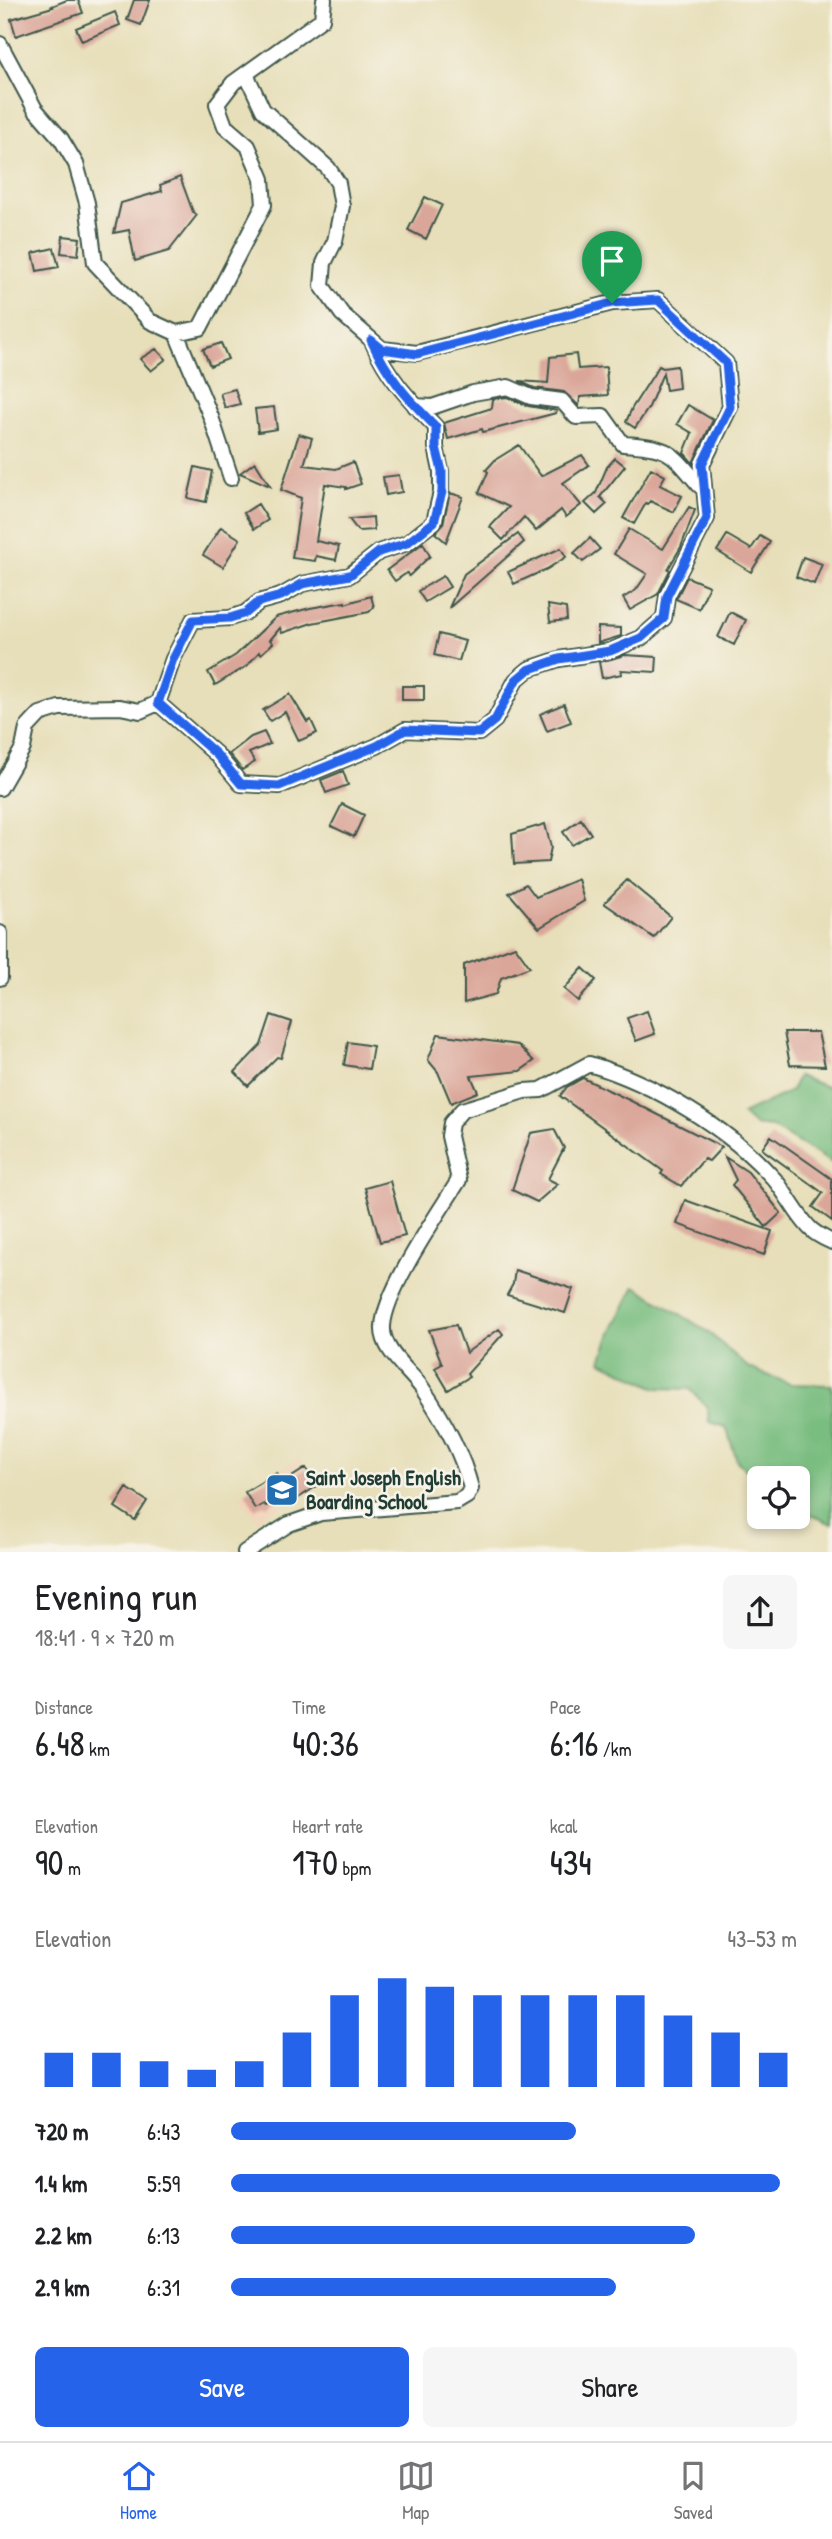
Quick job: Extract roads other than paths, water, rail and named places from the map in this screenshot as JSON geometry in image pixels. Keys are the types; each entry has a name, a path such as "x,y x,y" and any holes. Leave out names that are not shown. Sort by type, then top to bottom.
{"street":[{"path":"0,44 34,108 61,139 76,164 87,203 95,263 150,321 176,333 200,328 264,205 262,179 248,146 225,127 217,104 233,83 322,19 324,0"},
{"path":"158,703 216,754 241,784 279,786 377,746 405,730 479,733 495,720 516,680 528,670 559,659 610,651 641,638 664,618 667,596 707,518 702,464 730,407 726,363 658,300 612,303 417,354 382,349 342,314 322,286 324,263 335,241 342,206 338,183 328,168 263,110 246,74"},
{"path":"176,333 211,417 230,478"},
{"path":"0,788 23,748 27,728 40,715 59,708 120,707 140,710 158,703 173,659 193,620 230,618 246,613 259,602 281,596 302,584 350,575 379,552 407,543 434,522 442,492 436,427 384,369 371,340"},
{"path":"415,406 432,407 473,393 508,387 531,397 562,401 576,417 603,416 623,444 656,446 674,456 700,486"},
{"path":"0,933 0,978"},
{"path":"245,1552 261,1539 289,1524 321,1513 457,1502 467,1496 471,1488 467,1473 442,1421 422,1388 387,1346 382,1329 391,1294 459,1180 449,1136 451,1123 462,1110 524,1091 541,1090 589,1064 614,1071 692,1110 746,1152 774,1179 811,1230 832,1242"}],"place":[{"name":"Saint Joseph English Boarding School","path":"282,1490"}]}
